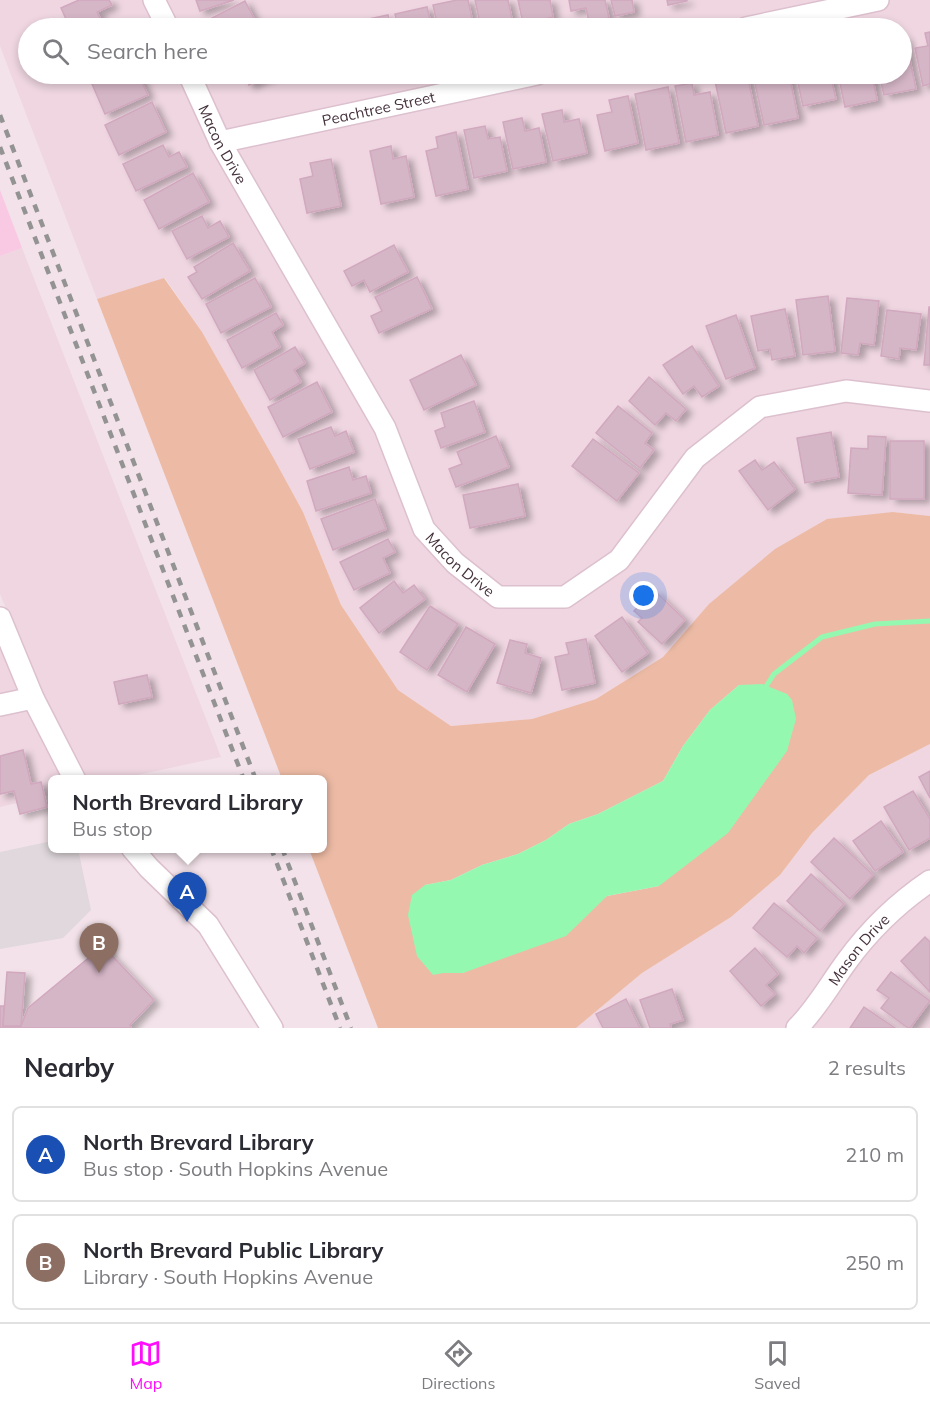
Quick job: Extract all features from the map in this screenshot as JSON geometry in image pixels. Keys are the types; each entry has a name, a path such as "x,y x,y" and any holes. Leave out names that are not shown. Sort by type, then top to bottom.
{"street":[{"path":"154,0 163,18"},
{"path":"793,18 878,0"},
{"name":"Macon Drive","path":"194,84 220,142 385,428 424,529 455,563 498,597 565,597 619,560 695,458 760,407 846,392 930,400"},
{"name":"Peachtree Street","path":"220,142 490,84"},
{"path":"0,618 33,698 72,775"},
{"path":"0,705 33,698"},
{"path":"136,853 208,925 272,1028"},
{"name":"Mason Drive","path":"797,1028 869,935 894,910 930,881"}],"shaded area":[{"path":"0,0 930,0 930,516 893,512 710,604 663,657 596,699 532,719 451,726 398,690 341,605 303,512 202,332 165,278 97,299 0,46"},
{"path":"0,190 22,248 0,256"},
{"path":"22,248 221,757 138,775 83,775 38,686 0,594 0,256"},
{"path":"164,278 202,332 303,512 341,605 398,690 451,726 532,719 596,699 663,657 709,604 775,549 827,519 893,512 930,516 930,744 869,775 812,833 780,875 731,917 642,973 576,1028 378,1028 311,853 327,853 327,775 280,775 97,299","holes":["739,685 659,886 607,896 463,973 443,973 425,885 451,880 482,865 518,854 546,840 569,824 598,814 663,781 683,746 710,710"]},
{"path":"0,642 20,690 0,695"},
{"path":"762,684 787,694 792,700 796,719 787,751 728,833 659,886 607,896 566,936 463,973 433,975 417,956 408,915 412,895 425,885 451,880 482,865 518,854 546,840 569,824 598,814 663,781 683,746 710,710 739,685"},
{"path":"29,710 63,775 48,775 48,796 0,807 0,716"},
{"path":"930,744 930,1028 576,1028 642,973 731,917 780,875 812,833 869,775"},
{"path":"48,842 48,853 79,853 91,910 63,938 0,949 0,852"}],"building":[{"path":"79,0 109,0 112,5 97,12 100,18 66,18 61,8"},
{"path":"196,0 234,0 200,11"},
{"path":"468,0 472,18 436,18 433,5"},
{"path":"475,0 508,0 512,18 479,18"},
{"path":"518,0 550,0 553,17 522,18"},
{"path":"569,0 605,0 609,18 588,18 586,8 571,11"},
{"path":"611,0 632,0 634,12 615,16"},
{"path":"667,0 687,0 687,1 668,5"},
{"path":"245,1 254,18 212,18"},
{"path":"427,7 430,18 396,18 395,14"},
{"path":"388,15 389,18 373,18"},
{"path":"930,32 930,84 923,86 915,48 928,46 925,33"},
{"path":"912,70 916,89 884,95 881,84 912,84"},
{"path":"92,84 143,84 148,95 105,114"},
{"path":"692,84 694,95 710,92 718,135 686,142 675,86"},
{"path":"716,84 749,84 758,126 726,133"},
{"path":"755,84 791,84 798,118 764,125"},
{"path":"798,84 832,84 836,99 803,106"},
{"path":"840,84 874,84 877,100 845,107"},
{"path":"668,87 679,143 646,150 635,94"},
{"path":"628,96 638,143 605,151 597,115 612,112 609,100"},
{"path":"152,102 166,132 119,155 105,125"},
{"path":"562,110 564,122 579,119 587,153 553,161 542,114"},
{"path":"522,118 525,131 539,128 546,162 513,169 503,122"},
{"path":"485,126 488,139 500,137 507,171 474,178 464,130"},
{"path":"456,132 468,189 436,196 426,151 438,148 436,137"},
{"path":"163,145 169,157 179,152 187,167 136,191 123,164"},
{"path":"391,146 393,159 406,156 414,197 381,204 370,151"},
{"path":"331,159 341,206 307,213 300,179 313,176 310,163"},
{"path":"193,173 209,202 159,229 144,200"},
{"path":"202,216 208,228 220,221 229,237 187,259 172,231"},
{"path":"233,243 250,271 202,299 188,277 197,272 194,267"},
{"path":"394,245 408,272 370,292 364,280 352,286 344,271"},
{"path":"417,277 432,309 379,333 371,316 382,311 375,297"},
{"path":"255,278 271,307 221,333 206,304"},
{"path":"828,296 835,351 803,355 796,300"},
{"path":"847,298 879,301 874,345 860,343 858,355 841,353"},
{"path":"929,307 930,365 924,365"},
{"path":"785,309 795,356 772,360 770,349 758,351 751,316"},
{"path":"887,310 921,314 916,350 900,348 899,359 881,356"},
{"path":"276,313 283,325 272,332 280,347 242,368 227,340"},
{"path":"736,315 755,368 726,379 706,326"},
{"path":"692,346 719,386 702,397 694,386 683,394 663,365"},
{"path":"295,347 305,363 294,370 301,382 270,400 254,370"},
{"path":"461,355 476,385 424,410 410,380"},
{"path":"649,377 686,409 676,421 666,413 655,425 629,401"},
{"path":"317,382 332,412 283,437 268,407"},
{"path":"474,401 485,432 441,448 435,431 445,427 441,413"},
{"path":"618,406 652,433 645,443 654,450 640,468 596,433"},
{"path":"331,427 335,436 346,431 354,452 310,469 298,439"},
{"path":"831,432 839,477 805,483 797,438"},
{"path":"496,436 509,467 456,487 449,469 462,464 457,452"},
{"path":"868,436 886,437 882,495 848,493 851,448 868,449"},
{"path":"593,439 639,473 617,501 572,466"},
{"path":"890,441 924,441 924,499 890,499"},
{"path":"755,460 762,470 774,462 795,489 768,510 739,471"},
{"path":"349,467 353,480 366,476 371,493 316,511 307,481"},
{"path":"518,484 525,516 470,528 463,495"},
{"path":"375,499 386,529 333,550 321,519"},
{"path":"388,539 395,552 383,558 390,573 354,590 340,562"},
{"path":"394,581 403,593 414,585 425,599 379,633 360,608"},
{"path":"654,590 685,620 662,644 638,622 642,618 634,611"},
{"path":"430,606 458,624 427,670 400,652"},
{"path":"622,617 648,653 622,672 595,636"},
{"path":"466,627 495,644 467,692 438,675"},
{"path":"586,639 595,683 562,690 555,657 569,654 566,643"},
{"path":"510,640 527,644 525,653 541,658 531,693 497,683"},
{"path":"147,675 152,697 119,704 114,682"},
{"path":"23,750 31,784 41,782 47,807 20,814 14,791 0,794 0,756"},
{"path":"930,771 930,798 919,777"},
{"path":"913,791 930,819 930,838 909,850 884,807"},
{"path":"881,821 903,852 875,871 853,841"},
{"path":"834,838 873,875 850,899 811,862"},
{"path":"811,874 844,904 820,931 787,901"},
{"path":"774,903 817,938 804,953 797,946 787,957 753,928"},
{"path":"925,937 930,942 930,992 901,961"},
{"path":"103,946 154,1000 130,1025 131,1028 0,1028 0,1006 4,1006 3,1026 21,1026 28,1008"},
{"path":"755,948 778,974 766,985 775,994 761,1006 730,971"},
{"path":"7,972 25,973 21,1026 3,1026"},
{"path":"891,972 930,1001 910,1028 881,1008 889,998 877,990"},
{"path":"672,989 683,1020 670,1024 671,1028 650,1028 640,1000"},
{"path":"626,999 640,1028 603,1028 596,1014"},
{"path":"864,1007 895,1028 850,1028"}],"waterway":[{"path":"763,691 774,674 822,637 875,624 930,621"}],"railway":[{"path":"0,115 254,775"},
{"path":"0,147 242,775"},
{"path":"273,853 340,1028"},
{"path":"284,853 351,1028"}],"place":[{"name":"North Brevard Library","path":"187,922"},
{"name":"North Brevard Public Library","path":"99,973"}]}
